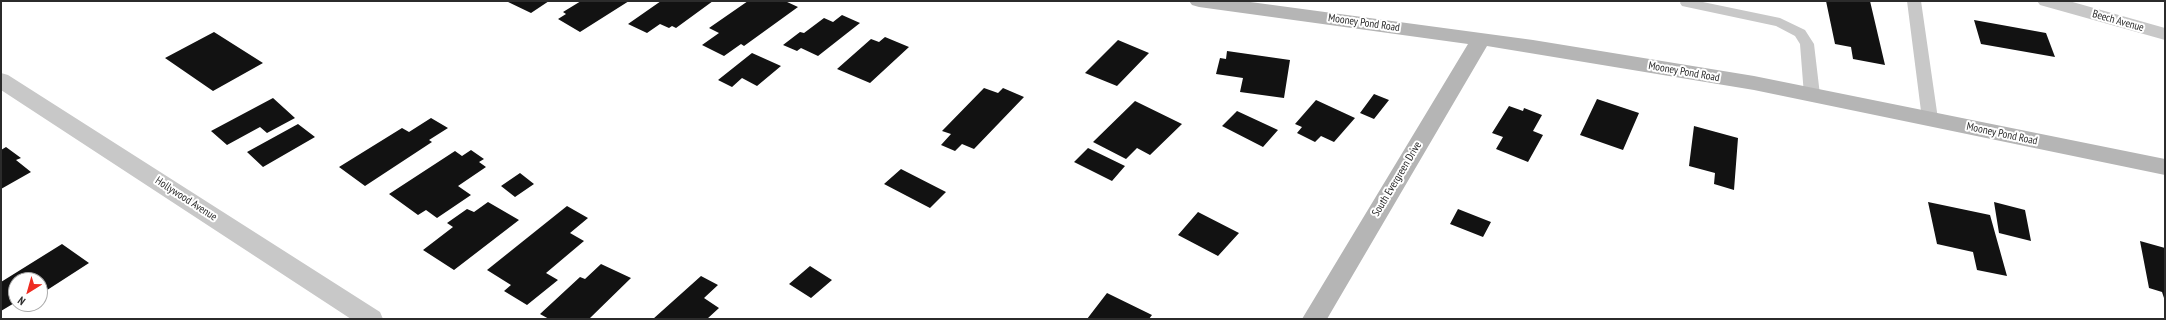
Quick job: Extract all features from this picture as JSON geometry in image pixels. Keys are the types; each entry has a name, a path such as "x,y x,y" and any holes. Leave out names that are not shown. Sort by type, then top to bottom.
{"street":[{"name":"Mooney Pond Road","path":"1199,1 1481,39 1685,72 1812,95 2165,167"},
{"name":"Beech Avenue","path":"2047,1 2165,34"},
{"name":"South Evergreen Drive","path":"1314,319 1481,39"},
{"name":"Hollywood Avenue","path":"1,80 371,319"}],"lane":[{"path":"1914,1 1930,119"},
{"path":"1687,3 1780,22 1800,33 1807,44 1812,95"}],"building":[{"path":"506,1 549,1 531,13"},
{"path":"581,1 629,1 580,32 558,19 566,14 563,12"},
{"path":"661,1 713,1 676,28 672,26 669,28 660,24 647,33 628,24"},
{"path":"748,1 785,1 798,7 744,46 741,44 724,56 702,45 719,33 709,28"},
{"path":"1826,1 1870,1 1885,65 1853,59 1851,47 1835,44"},
{"path":"842,15 860,23 818,56 801,48 797,51 783,45 800,32 804,33 824,18 833,22"},
{"path":"1974,20 2046,33 2055,57 1981,44"},
{"path":"214,32 263,63 213,91 165,58"},
{"path":"885,37 909,47 870,83 837,69 871,39 879,42"},
{"path":"1118,40 1149,53 1117,86 1085,73"},
{"path":"1227,51 1290,60 1284,98 1240,92 1243,78 1216,74 1220,58 1226,59"},
{"path":"752,53 781,66 757,86 742,78 732,87 718,80"},
{"path":"984,88 998,93 1003,88 1024,97 974,149 962,144 955,151 941,145 951,134 942,131"},
{"path":"1374,94 1389,100 1374,119 1360,113"},
{"path":"273,98 295,118 267,133 260,127 227,145 211,131"},
{"path":"1597,99 1639,113 1623,150 1580,135"},
{"path":"1316,100 1355,118 1334,142 1321,136 1315,142 1297,133 1302,127 1295,124"},
{"path":"1135,101 1182,124 1150,155 1137,148 1126,159 1093,142"},
{"path":"1509,106 1523,111 1524,108 1542,115 1533,131 1543,135 1528,162 1496,149 1503,137 1492,133"},
{"path":"1237,111 1278,130 1263,147 1222,126"},
{"path":"431,118 448,128 429,140 432,142 365,186 339,167 402,128 409,132"},
{"path":"298,124 315,137 263,167 247,152"},
{"path":"1694,126 1738,138 1734,190 1714,184 1715,173 1689,166"},
{"path":"6,147 21,158 16,160 31,172 1,189 1,150"},
{"path":"1088,148 1125,166 1112,181 1074,162"},
{"path":"471,150 484,159 479,162 486,167 458,186 471,195 437,218 426,210 418,215 389,194 455,151 462,156"},
{"path":"901,169 946,192 930,208 884,184"},
{"path":"520,173 534,184 515,197 501,186"},
{"path":"488,202 519,220 454,270 423,250 453,227 447,223 467,209 474,212"},
{"path":"1928,202 1990,215 2007,276 1977,270 1973,252 1937,244"},
{"path":"1994,202 2025,210 2031,241 1999,233"},
{"path":"567,206 588,218 570,233 584,241 546,273 558,280 527,305 504,291 511,285 487,270"},
{"path":"1458,209 1491,222 1483,237 1450,224"},
{"path":"1198,212 1239,233 1218,256 1178,235"},
{"path":"2140,241 2165,248 2165,301 2162,292 2149,288"},
{"path":"62,244 89,263 48,289 48,272 17,272"},
{"path":"601,264 631,278 589,319 549,319 540,314 580,277 585,279"},
{"path":"810,266 832,280 811,298 789,284"},
{"path":"701,276 718,285 704,298 719,308 707,319 653,319"},
{"path":"8,278 8,307 1,311 1,282"},
{"path":"1107,293 1152,315 1149,319 1087,319"}]}
